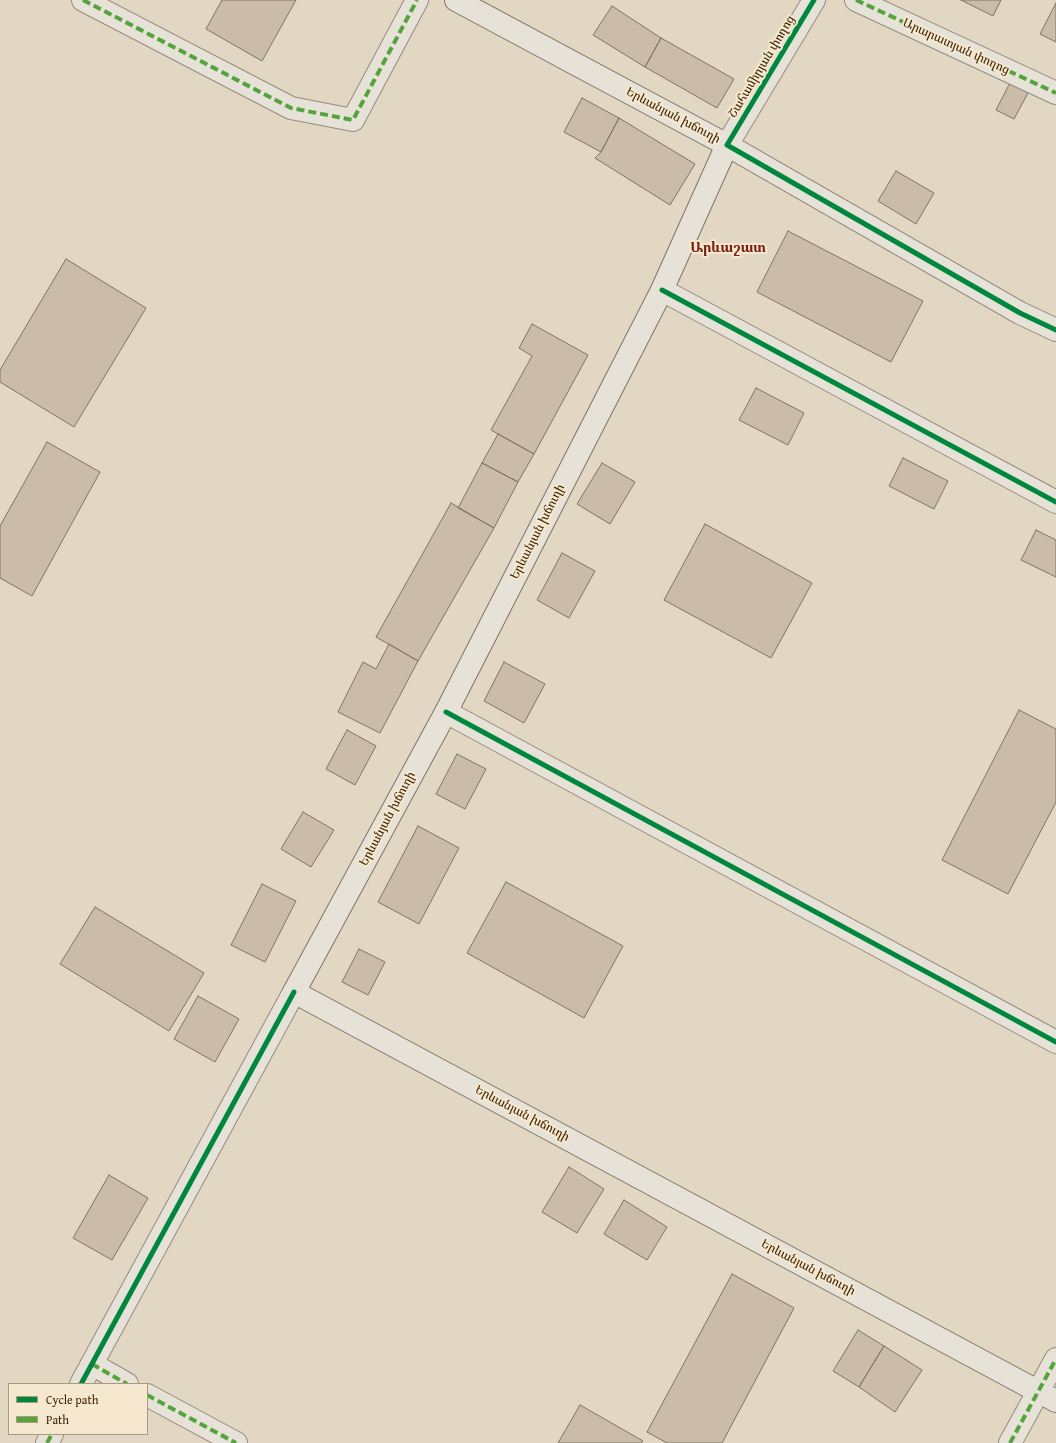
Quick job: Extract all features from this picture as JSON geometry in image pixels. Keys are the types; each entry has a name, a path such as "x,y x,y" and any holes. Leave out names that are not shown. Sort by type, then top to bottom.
{"street":[{"path":"83,0 291,108 353,120 417,0"},
{"name":"Երևանյան խճուղի","path":"456,0 727,145 662,290 446,712 294,992 1047,1396"},
{"name":"Շահամիրյան փողոց","path":"727,145 814,0"},
{"name":"Արարատյան փողոց","path":"856,0 1056,93"},
{"path":"727,145 1020,313 1056,330"},
{"path":"662,290 1056,502"},
{"path":"446,712 1056,1042"},
{"path":"82,1383 294,992"},
{"path":"1010,1443 1047,1396 1056,1359"},
{"path":"92,1364 126,1383"},
{"path":"148,1396 236,1443"}],"building":[{"path":"222,0 296,0 262,61 206,29"},
{"path":"961,0 1001,0 993,16"},
{"path":"1056,3 1056,42 1040,34"},
{"path":"612,6 661,38 645,67 593,35"},
{"path":"661,38 734,79 717,108 645,67"},
{"path":"1011,81 1029,91 1014,119 996,110"},
{"path":"582,98 619,118 601,152 564,132"},
{"path":"619,118 695,164 670,205 595,158 601,152"},
{"path":"896,171 934,193 916,224 878,201"},
{"path":"788,231 923,301 891,362 757,292"},
{"path":"66,259 146,308 74,427 0,382 0,370"},
{"path":"532,324 588,355 534,454 491,430 532,356 519,348"},
{"path":"756,388 804,413 788,445 739,420"},
{"path":"498,434 534,454 518,482 482,463"},
{"path":"47,442 100,472 32,596 0,578 0,526"},
{"path":"903,458 948,481 934,509 889,486"},
{"path":"482,463 518,482 494,528 458,508"},
{"path":"602,463 635,482 610,524 577,504"},
{"path":"451,503 494,528 418,661 376,637"},
{"path":"705,524 812,583 771,658 664,600"},
{"path":"1036,530 1056,540 1056,577 1021,560"},
{"path":"562,553 595,571 569,618 537,600"},
{"path":"389,644 418,661 380,733 338,712 363,662 376,669"},
{"path":"504,662 545,684 524,723 484,701"},
{"path":"1019,710 1056,729 1056,802 1008,894 942,860"},
{"path":"347,730 376,746 355,785 326,769"},
{"path":"457,754 486,769 465,809 436,794"},
{"path":"303,812 334,830 311,867 281,849"},
{"path":"418,826 459,848 419,924 378,902"},
{"path":"506,882 623,946 584,1018 467,953"},
{"path":"262,884 296,901 265,962 231,945"},
{"path":"95,907 204,973 169,1031 60,964"},
{"path":"359,949 385,962 368,995 342,982"},
{"path":"198,996 239,1019 215,1062 174,1039"},
{"path":"569,1167 604,1189 577,1233 542,1212"},
{"path":"109,1175 148,1198 112,1260 73,1238"},
{"path":"624,1200 667,1227 647,1260 604,1234"},
{"path":"732,1274 794,1308 722,1443 667,1443 647,1432"},
{"path":"858,1330 884,1346 859,1387 833,1371"},
{"path":"884,1346 922,1370 895,1412 859,1387"},
{"path":"580,1405 643,1441 641,1443 558,1443"}],"marked path":[{"path":"83,0 291,108 353,120 417,0"},
{"path":"856,0 1056,93"},
{"path":"1010,1443 1056,1359"},
{"path":"92,1364 125,1383"},
{"path":"148,1396 236,1443"},
{"path":"47,1443 51,1435"}],"cycle path":[{"path":"814,0 727,145 1020,313 1056,330"},
{"path":"662,290 1056,502"},
{"path":"446,712 1056,1042"},
{"path":"82,1383 294,992"}],"district":[{"name":"Արևաշատ","path":"728,248"}]}
